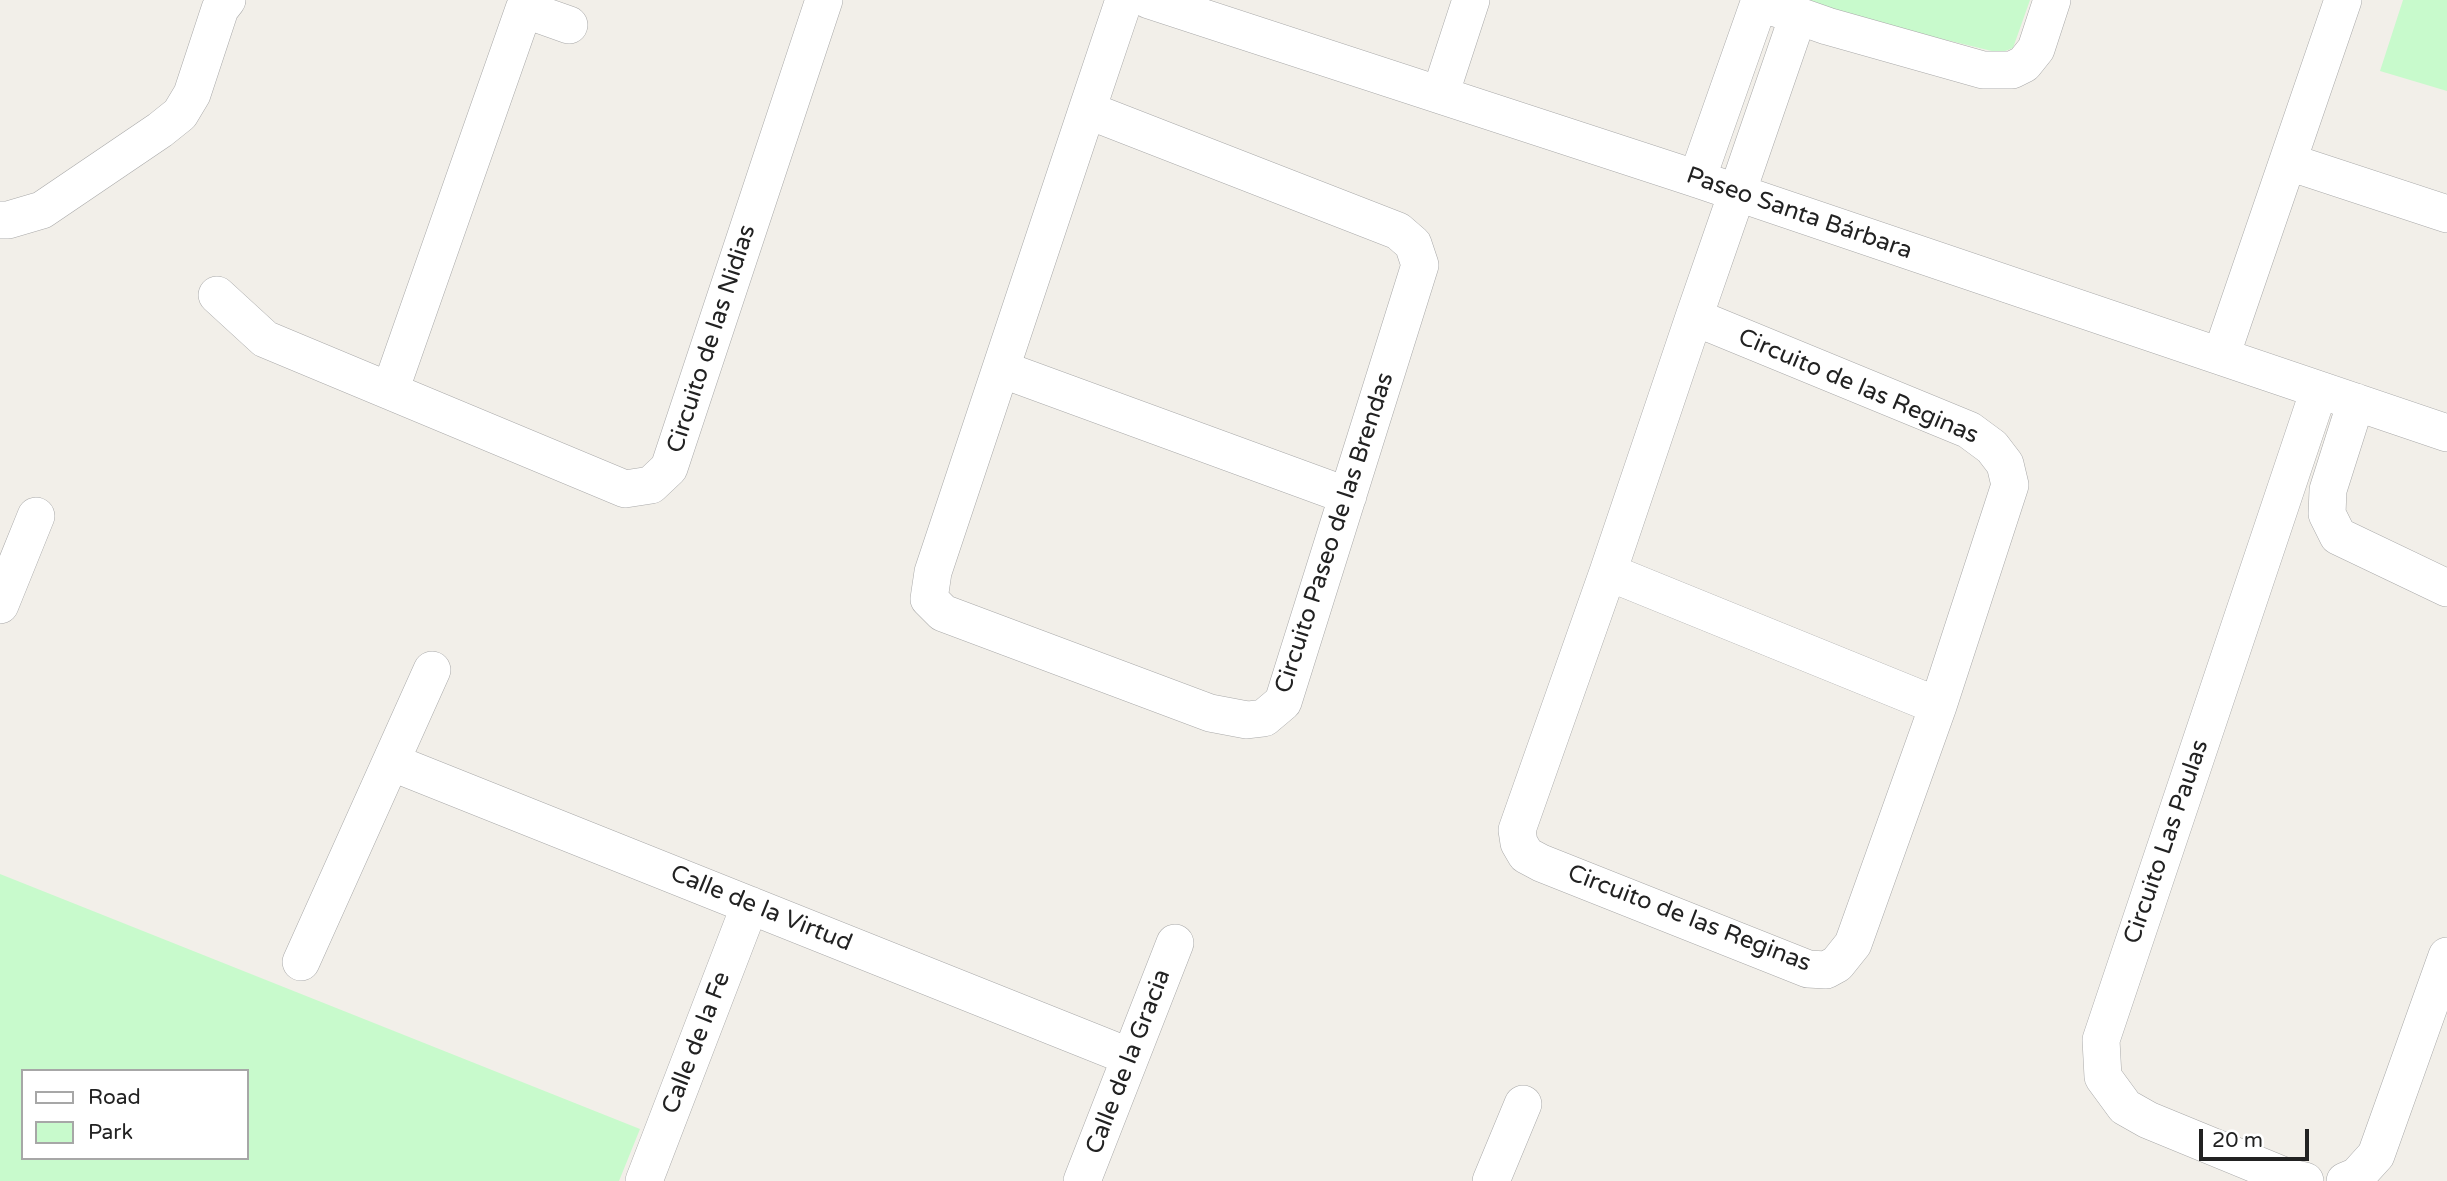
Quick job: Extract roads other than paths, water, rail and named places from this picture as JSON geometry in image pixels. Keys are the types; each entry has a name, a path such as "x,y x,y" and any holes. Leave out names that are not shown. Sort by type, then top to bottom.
{"street":[{"name":"Circuito de las Nidias","path":"217,295 265,339 625,488 650,485 669,468 824,0"},
{"name":"Circuito Paseo de las Brendas","path":"1087,110 1398,231 1413,244 1420,265 1283,702 1264,718 1247,720 1210,713 943,613 929,599 933,572 1087,110 1124,0"},
{"name":"Paseo Santa Bárbara","path":"1149,0 1697,179 2447,433"},
{"path":"1440,96 1471,0"},
{"path":"1697,179 1759,1 1798,16 1983,71 2012,70 2024,64 2036,49 2052,0"},
{"path":"2221,356 2343,0"},
{"path":"0,220 42,210 180,114 192,94 214,3"},
{"path":"390,391 524,9 569,25"},
{"name":"Circuito de las Reginas","path":"1694,317 1969,430 1992,447 2005,464 2010,485 1938,706 1853,944 1837,964 1826,970 1808,969 1541,863 1526,855 1519,843 1517,830 1608,572 1694,317 1798,16"},
{"path":"2289,162 2447,214"},
{"path":"1001,369 1348,496"},
{"name":"Circuito Las Paulas","path":"2305,1181 2287,1177 2161,1125 2125,1107 2103,1077 2101,1040 2319,390"},
{"path":"2356,402 2328,490 2327,514 2338,536 2447,588"},
{"path":"2,596 36,516"},
{"path":"1608,572 1938,706"},
{"path":"301,962 432,670"},
{"name":"Calle de la Virtud","path":"391,762 1130,1057"},
{"name":"Calle de la Fe","path":"644,1181 750,905"},
{"name":"Calle de la Gracia","path":"1082,1181 1175,943"},
{"path":"2345,1181 2357,1176 2376,1155 2447,956"},
{"path":"1491,1181 1523,1104"}]}
